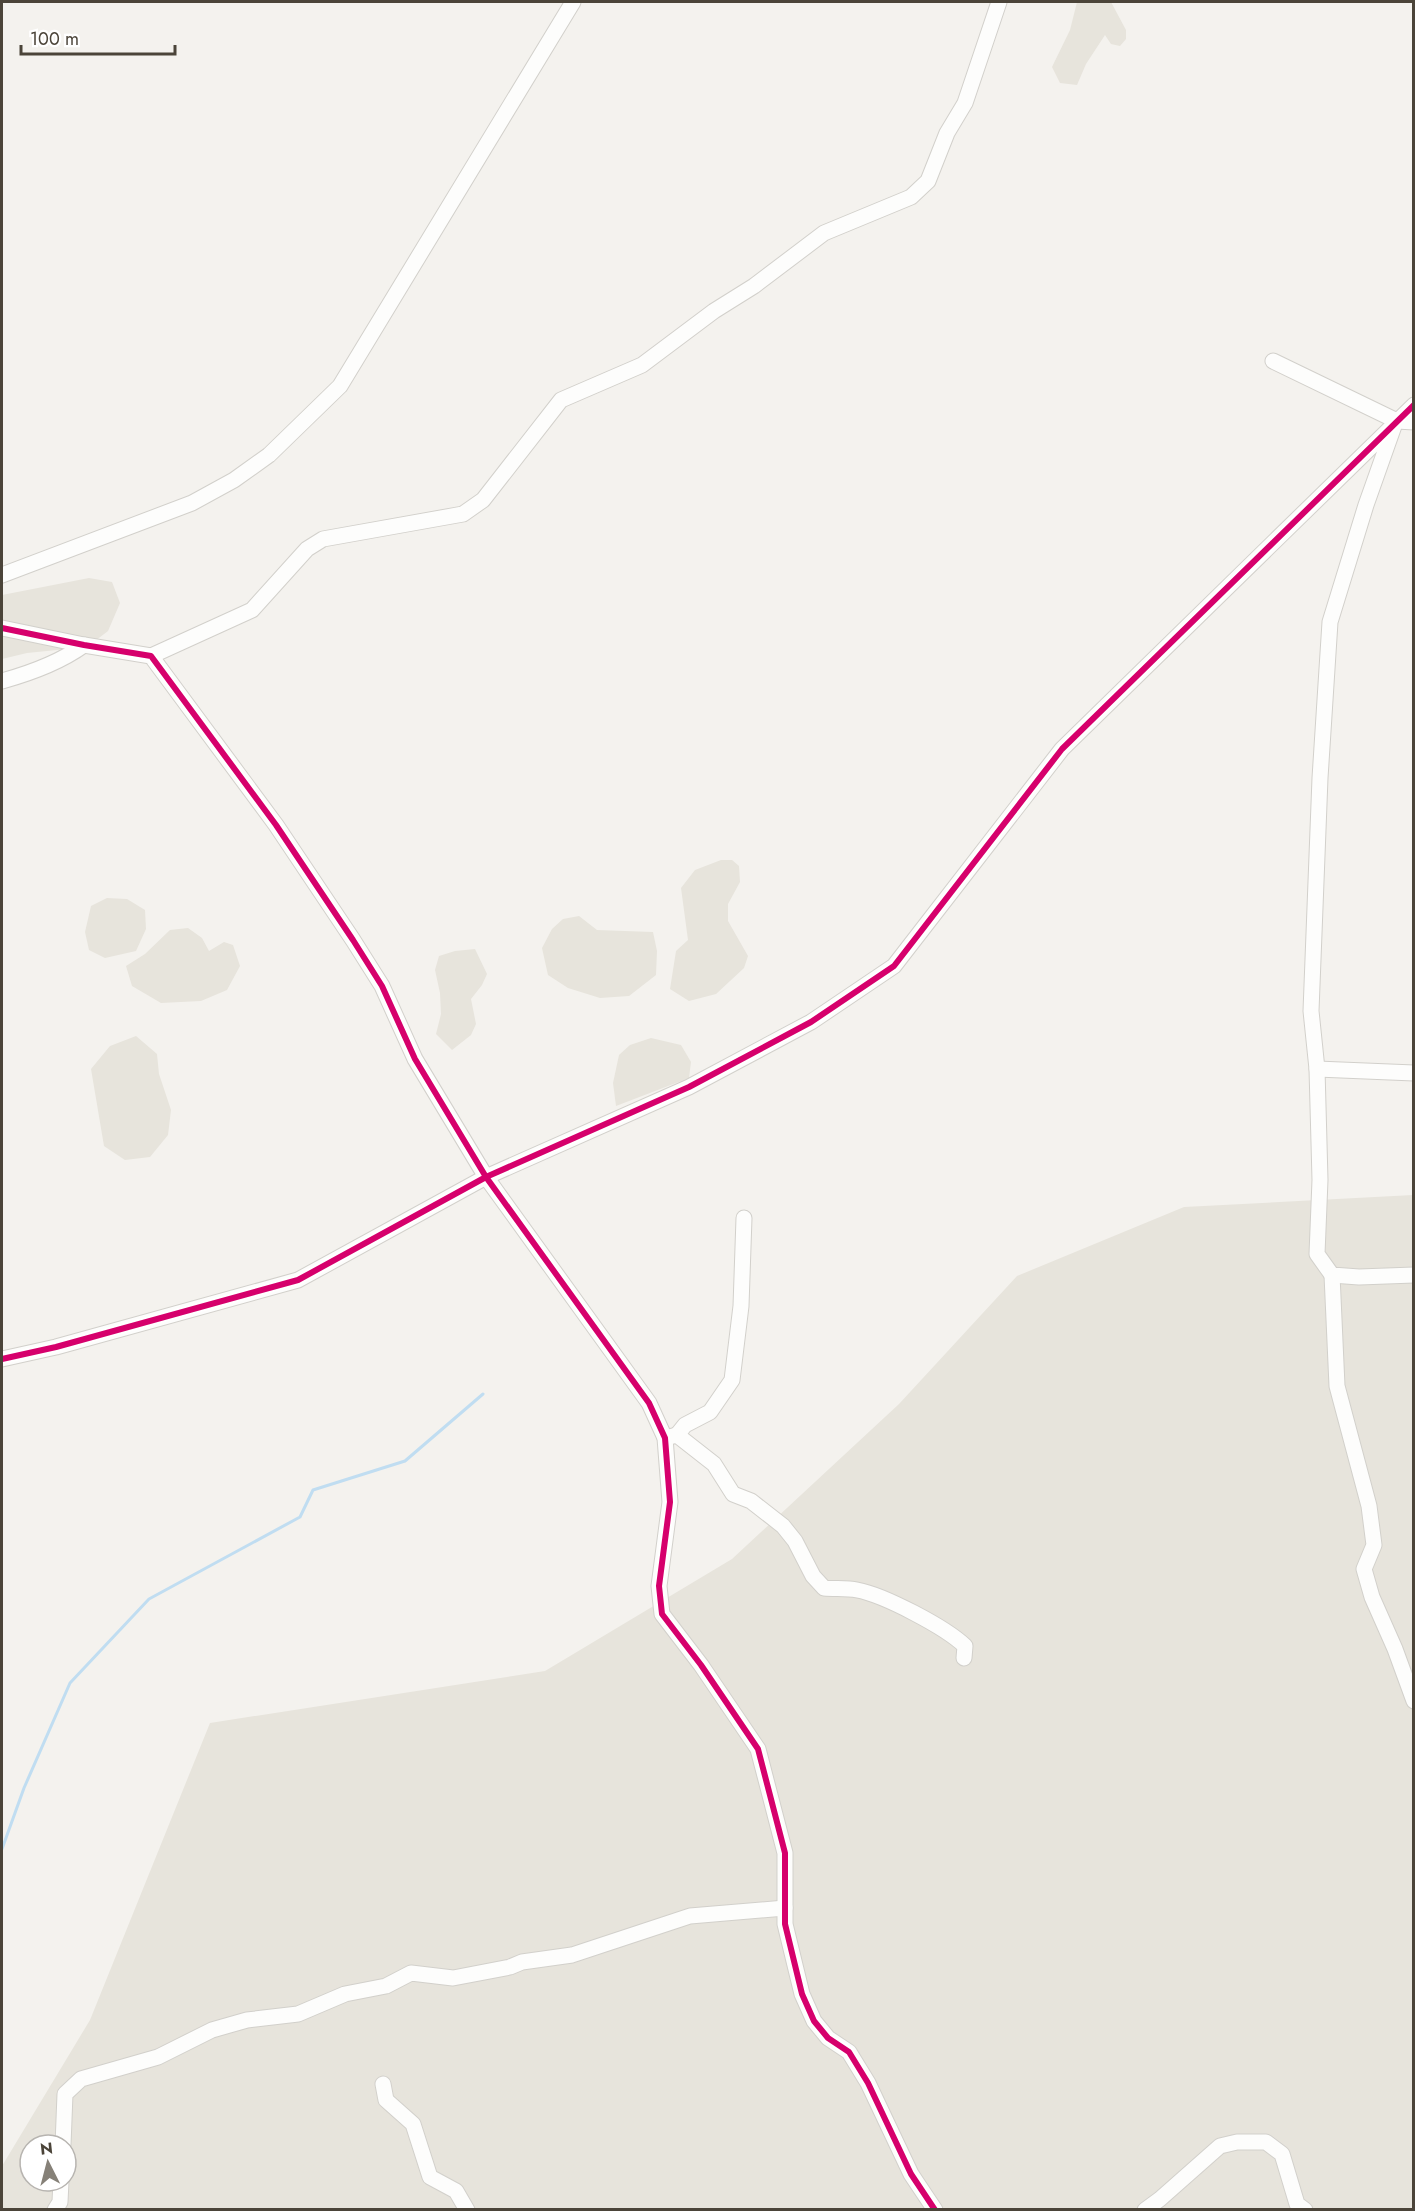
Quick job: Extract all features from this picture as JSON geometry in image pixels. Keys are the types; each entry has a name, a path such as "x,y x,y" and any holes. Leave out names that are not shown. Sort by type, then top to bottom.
{"street":[{"path":"2,575 192,503 234,480 269,455 340,386 573,2"},
{"path":"2,628 151,656 252,610 307,549 323,539 463,514 483,500 561,400 642,365 714,311 754,286 824,233 911,197 928,181 947,134 965,103 999,2"},
{"path":"1274,361 1396,421 1413,422"},
{"path":"2,1359 56,1347 298,1280 486,1177 699,1081 811,1022 894,966 1062,749 1413,405"},
{"path":"1396,421 1366,505 1330,622 1311,1011 1317,1069 1320,1180 1317,1254 1332,1275 1337,1386 1369,1506 1374,1545 1364,1569 1372,1597 1395,1649 1413,1701"},
{"path":"2,681 32,672 70,655 84,645"},
{"path":"151,656 276,825 353,940 382,986 415,1059 486,1177 649,1402 671,1437 714,1464 733,1494 751,1501 783,1526 795,1541 813,1576 824,1588 857,1590 899,1606 957,1638 965,1646 964,1658"},
{"path":"1317,1069 1413,1073"},
{"path":"744,1218 741,1306 732,1380 710,1412 685,1425 671,1437 670,1502 659,1586 662,1614 701,1665 758,1749 785,1852 785,1924 802,1994 814,2021 828,2038 849,2052 868,2083 911,2174 935,2210"},
{"path":"1332,1275 1359,1277 1413,1275"},
{"path":"63,2133 65,2094 81,2079 158,2057 212,2030 247,2020 298,2014 345,1994 386,1986 411,1973 453,1978 510,1967 522,1962 572,1955 690,1916 785,1908"},
{"path":"383,2084 386,2100 413,2124 430,2177 456,2191 467,2210"},
{"path":"1145,2210 1220,2146 1237,2142 1266,2142 1282,2154 1297,2204 1305,2210"},
{"path":"55,2210 60,2202 60,2193"}],"shaded area":[{"path":"1077,2 1111,2 1126,30 1126,39 1120,46 1111,44 1105,35 1086,64 1077,85 1060,83 1052,67 1070,30"},
{"path":"89,578 112,582 120,603 108,631 87,647 27,653 2,659 2,595"},
{"path":"721,860 732,860 739,866 740,882 728,904 728,921 748,956 744,968 716,994 689,1001 670,989 676,951 688,940 681,888 695,870"},
{"path":"107,898 127,899 145,910 146,929 136,951 105,958 89,950 85,932 91,906"},
{"path":"579,916 597,930 653,932 657,951 656,975 629,996 600,998 568,988 548,975 542,948 552,929 563,919"},
{"path":"188,928 202,938 209,951 224,942 233,945 240,966 227,990 201,1001 161,1003 132,986 126,966 145,954 170,930"},
{"path":"475,949 487,974 471,999 476,1024 471,1035 452,1050 436,1034 441,1014 440,993 435,970 439,956 455,951"},
{"path":"136,1036 157,1054 159,1074 171,1110 168,1135 150,1157 125,1160 104,1146 91,1069 110,1046"},
{"path":"651,1038 681,1045 691,1062 689,1078 616,1106 613,1083 619,1055 630,1045"},
{"path":"1413,1195 1413,2209 2,2210 2,2166 18,2139 18,2193 78,2193 78,2133 22,2133 90,2020 210,1723 545,1671 732,1559 899,1404 1017,1276 1184,1207"}],"waterway":[{"path":"2,1849 24,1788 70,1683 149,1599 300,1517 313,1490 405,1461 483,1394"}],"cycle path":[{"path":"2,1359 56,1347 298,1280 486,1177 689,1087 811,1022 894,966 1062,749 1414,405"},
{"path":"2,628 151,656 276,825 353,940 382,986 415,1059 486,1177 649,1403 665,1438 670,1502 659,1586 662,1614 701,1665 758,1749 785,1853 785,1924 802,1994 814,2021 828,2038 849,2052 868,2083 911,2174 935,2210"}]}
